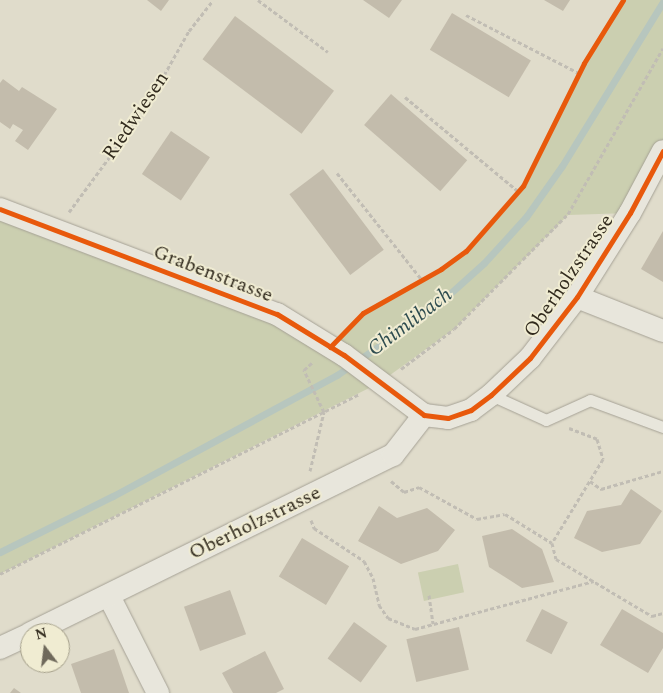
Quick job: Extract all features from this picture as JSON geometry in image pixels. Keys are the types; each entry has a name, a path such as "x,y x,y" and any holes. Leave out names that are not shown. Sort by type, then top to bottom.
{"street":[{"name":"Oberholzstrasse","path":"52,623 393,455 424,415 448,418 471,410 491,395 530,358 577,298 630,213 663,151"},
{"name":"Grabenstrasse","path":"0,209 277,314 344,355 424,415"},
{"path":"577,298 663,332"},
{"path":"109,596 158,693"},
{"name":"Oberholzstrasse","path":"0,648 20,638"}],"lane":[{"path":"491,395 546,420 590,400 663,427"}],"path":[{"path":"258,0 328,52"},
{"path":"466,15 579,73"},
{"path":"405,97 518,192"},
{"path":"337,173 422,280"},
{"path":"304,370 324,412 303,498 314,528 364,561 373,578 379,605 388,618 415,629 594,581"},
{"path":"546,420 597,439 603,459 552,543"},
{"path":"372,466 404,492 419,487 477,519 504,514 552,543 556,559 652,616 663,613"},
{"path":"590,481 600,489 663,471"},
{"path":"429,595 433,624"}],"green space":[{"path":"623,0 663,0 663,151 630,213 568,215 454,329 379,383 0,574 0,209 330,347 363,313 441,269 466,251 523,186 584,63"},
{"path":"458,564 464,592 424,601 418,573"}],"building":[{"path":"147,0 169,0 161,11"},
{"path":"363,0 402,0 389,18"},
{"path":"544,0 570,0 563,11"},
{"path":"452,13 531,60 509,97 430,50"},
{"path":"235,16 334,91 302,134 203,59"},
{"path":"3,79 19,91 22,87 57,109 28,150 15,141 23,130 13,124 10,129 0,122 0,83"},
{"path":"391,94 467,160 440,191 364,125"},
{"path":"171,131 210,157 181,200 142,174"},
{"path":"323,169 384,250 350,275 289,194"},
{"path":"663,231 663,282 641,269"},
{"path":"631,489 662,511 640,544 602,552 574,538 587,511 621,505"},
{"path":"379,506 397,518 427,508 455,530 438,551 401,564 358,541"},
{"path":"512,529 542,549 554,582 522,588 489,567 482,536"},
{"path":"302,538 349,566 326,605 279,577"},
{"path":"230,590 246,634 200,651 184,607"},
{"path":"542,609 568,622 551,654 526,641"},
{"path":"622,609 663,633 663,648 648,673 600,645"},
{"path":"354,622 387,646 361,683 328,658"},
{"path":"459,627 469,670 416,682 406,639"},
{"path":"114,649 129,693 81,693 71,664"},
{"path":"265,651 284,689 276,693 233,693 222,673"},
{"path":"14,688 21,693 10,693"}],"waterway":[{"name":"Chimlibach","path":"0,552 113,496 337,375 435,307 484,263 526,217 562,166 663,2"}],"cycle path":[{"path":"330,347 363,313 441,269 466,251 523,186 584,63 623,0"},
{"path":"0,209 277,314 344,355 424,415 448,418 471,410 491,395 530,358 577,297 630,213 663,151"}]}
